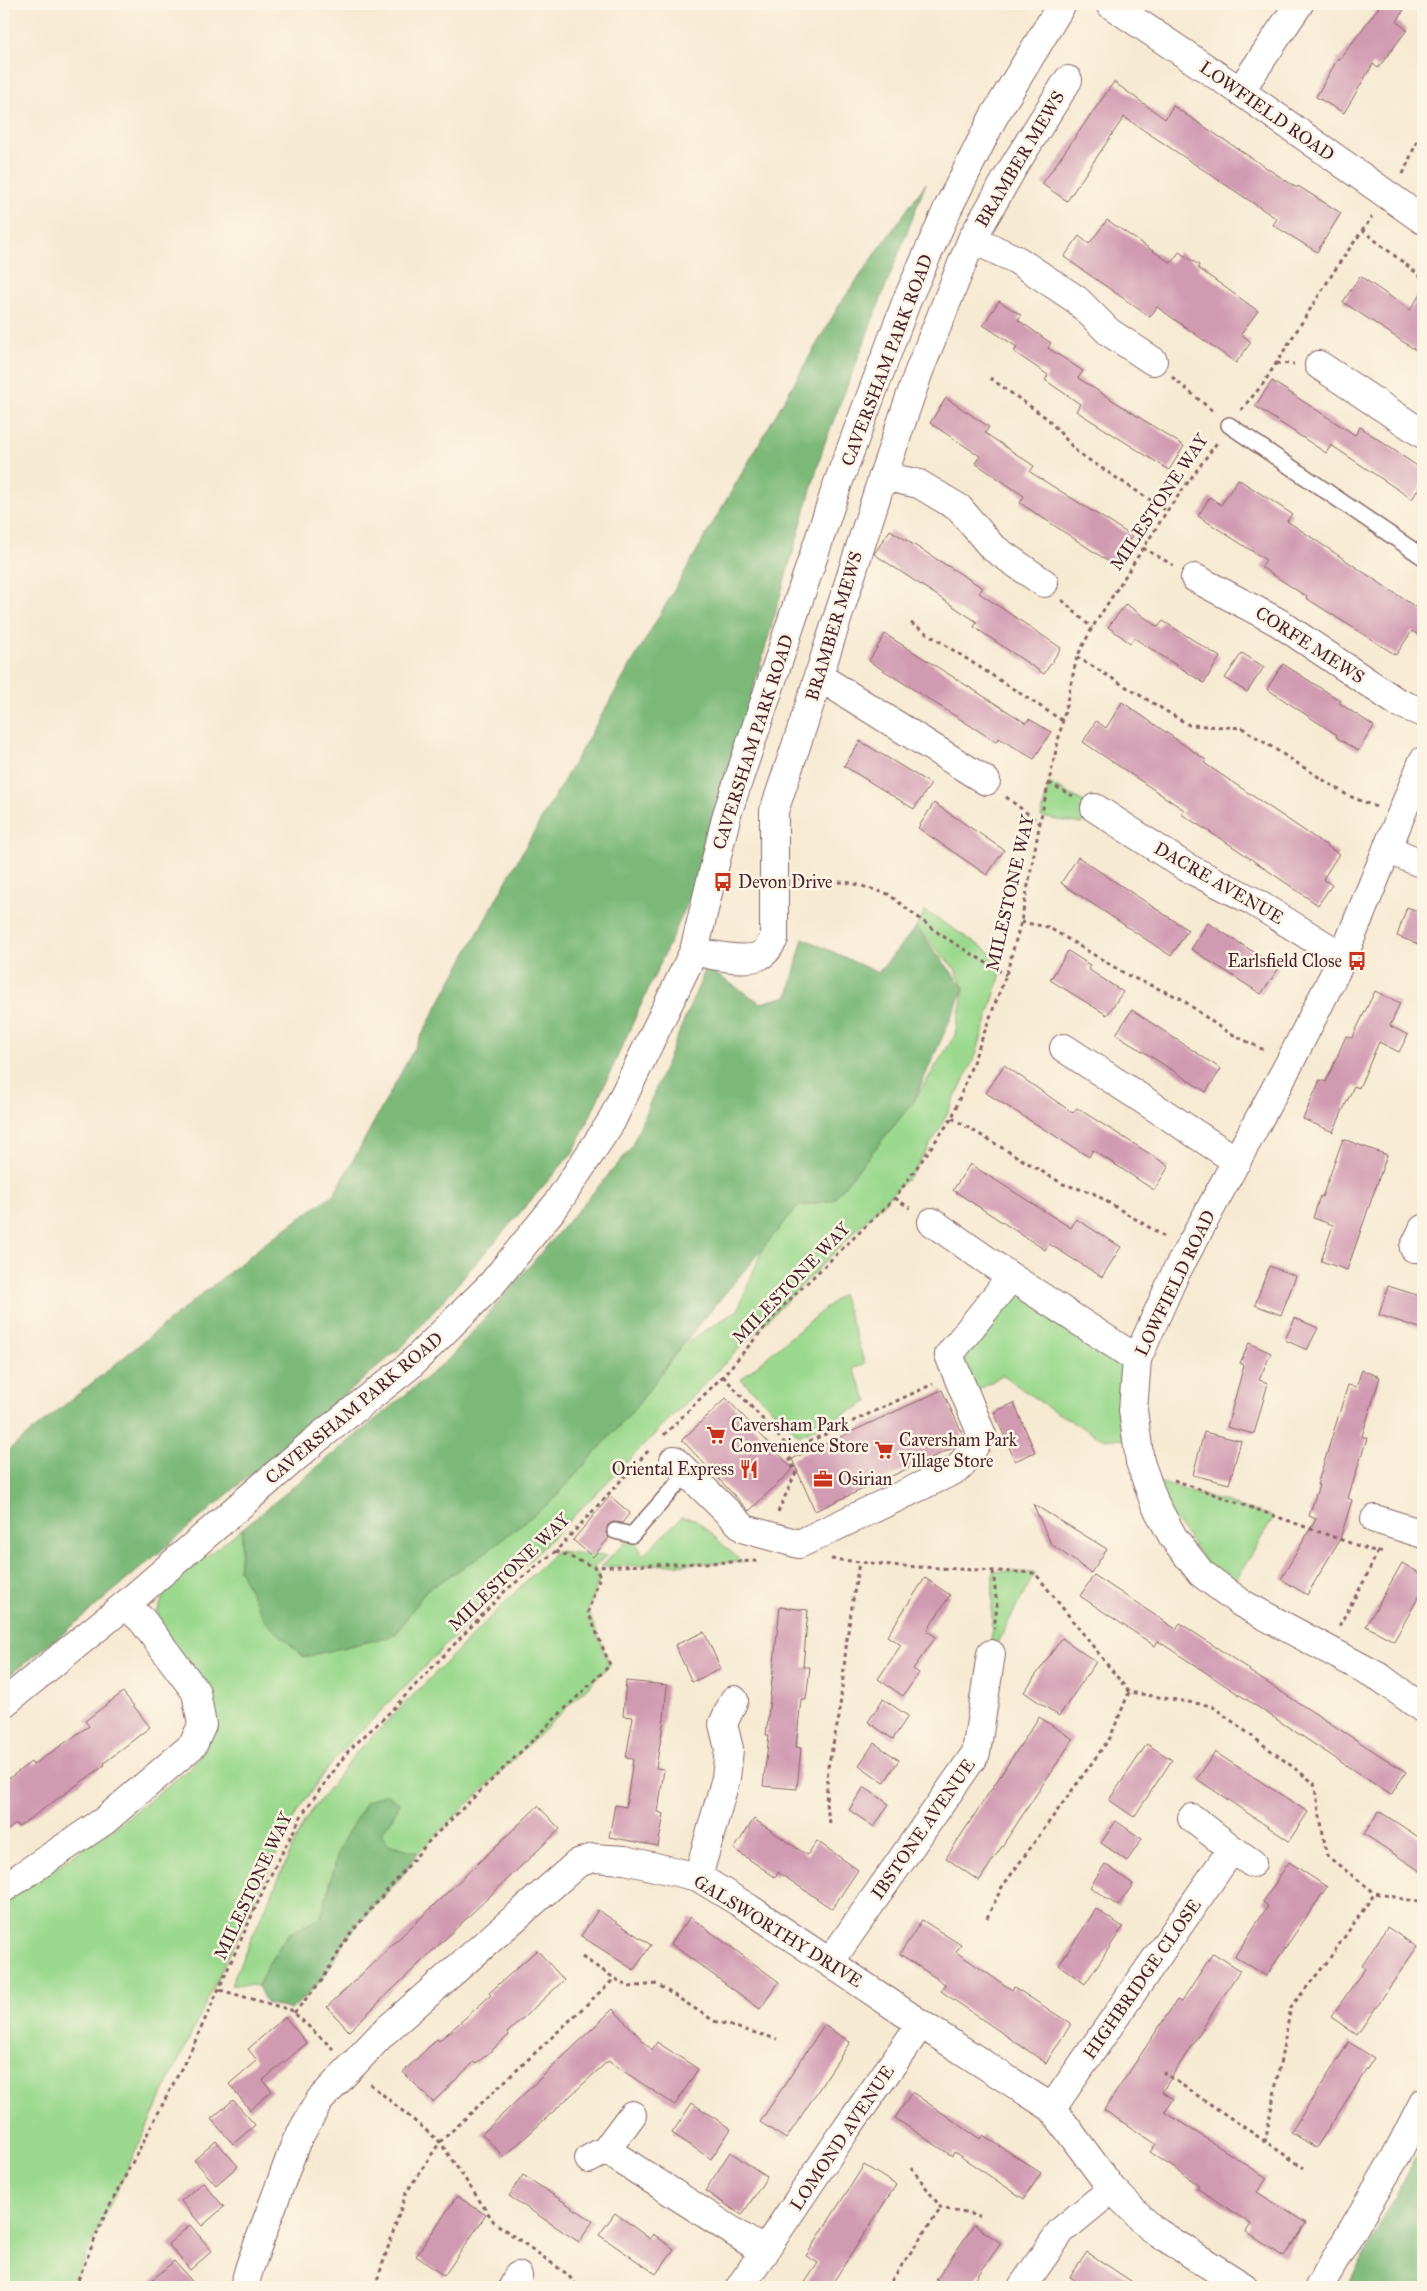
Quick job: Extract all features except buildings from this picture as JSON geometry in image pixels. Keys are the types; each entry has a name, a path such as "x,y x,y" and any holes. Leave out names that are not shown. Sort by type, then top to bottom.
{"street":[{"name":"CAVERSHAM PARK ROAD","path":"4,1703 125,1605 318,1438 408,1367 491,1285 556,1205 611,1122 694,951 727,814 838,482 907,300 948,208 992,118 1062,4"},
{"name":"LOWFIELD ROAD","path":"1110,4 1240,91 1423,220"},
{"path":"1240,91 1299,4"},
{"name":"BRAMBER MEWS","path":"694,951 709,955 746,958 760,955 768,949 774,939 774,811 883,476 919,371 972,239 1014,166 1068,80"},
{"name":"BRAMBER MEWS","path":"972,239 1017,260 1077,300 1109,332 1152,361"},
{"path":"1319,365 1423,434"},
{"path":"883,476 919,484 959,508 992,547 1044,583"},
{"name":"CORFE MEWS","path":"1195,578 1278,622 1397,702 1423,713"},
{"path":"818,676 986,781"},
{"name":"LOWFIELD ROAD","path":"1423,761 1343,957 1290,1062 1175,1274 1137,1359 1132,1410 1143,1470 1155,1504 1172,1537 1201,1573 1241,1603 1381,1678 1423,1709"},
{"name":"DACRE AVENUE","path":"1096,808 1186,867 1251,900 1343,957"},
{"path":"1386,849 1423,864"},
{"path":"1064,1048 1237,1161"},
{"path":"932,1222 1011,1277 1137,1359"},
{"path":"668,1455 764,1548 799,1544 960,1468 982,1435 949,1355 1011,1277"},
{"path":"1375,1519 1423,1534"},
{"path":"4,1888 111,1816 193,1746 199,1732 202,1724 196,1692 142,1620 125,1605"},
{"name":"IBSTONE AVENUE","path":"830,1962 976,1753 991,1654"},
{"path":"698,1877 726,1778 729,1749 723,1724 734,1700"},
{"name":"HIGHBRIDGE CLOSE","path":"1052,2108 1242,1856 1192,1818"},
{"name":"GALSWORTHY DRIVE","path":"244,2287 296,2142 319,2101 383,2033 578,1863 593,1858 625,1860 698,1877 1052,2108 1112,2189 1152,2229 1244,2287"},
{"name":"LOMOND AVENUE","path":"740,2287 921,2024"},
{"path":"1319,2287 1396,2156 1423,2103"},
{"path":"632,2115 598,2154 765,2252"},
{"path":"1022,2287 1060,2231 1112,2189"}],"lane":[{"path":"1229,425 1423,557"},
{"path":"615,1531 632,1535 668,1455"}],"path":[{"path":"1403,174 1423,127"},
{"name":"MILESTONE WAY","path":"75,2287 104,2217 193,2046 267,1882 303,1813 349,1750 386,1716 506,1590 556,1550 629,1469 668,1455 723,1376 784,1305 895,1198 952,1118 1006,975 1021,922 1040,823 1077,657 1092,628 1167,511 1229,425 1263,384 1340,262 1377,210"},
{"path":"1362,230 1423,278"},
{"path":"1152,361 1229,425"},
{"path":"990,378 1048,419 1078,452 1167,511"},
{"path":"1143,548 1195,578"},
{"path":"1044,583 1092,628"},
{"path":"911,623 1063,721"},
{"path":"1077,657 1189,725 1242,728 1347,795 1399,820"},
{"path":"986,781 1040,823"},
{"path":"773,878 852,883 888,894 941,935 1006,975"},
{"path":"1021,922 1048,927 1129,976 1180,998 1239,1038 1290,1062"},
{"path":"952,1118 1063,1184 1093,1193 1188,1251"},
{"path":"791,1450 956,1373"},
{"path":"556,1550 594,1567 764,1548 796,1472 790,1461 791,1450 723,1376"},
{"path":"1143,1470 1288,1522 1378,1551 1387,1552"},
{"path":"1327,1649 1378,1551"},
{"path":"828,1558 859,1562 1035,1573 1129,1692 1212,1706 1314,1783 1327,1856 1375,1893 1423,1903"},
{"path":"830,1823 826,1804 828,1767 839,1717 847,1638 859,1562"},
{"path":"294,2013 322,1980 349,1935 431,1840 610,1665 588,1612 600,1576 594,1567"},
{"path":"991,1654 997,1606 993,1571"},
{"path":"988,1918 1002,1887 1110,1738 1129,1692"},
{"path":"1265,2142 1291,2007 1327,1962 1375,1893"},
{"path":"582,1957 628,1987 657,1984 714,2021 777,2039"},
{"path":"375,2287 406,2193 440,2142 615,1978"},
{"path":"219,1990 291,2010 386,2100 440,2142 494,2222 567,2274 578,2287"},
{"path":"1163,2072 1304,2168"},
{"path":"910,2167 941,2208 980,2216"},
{"path":"887,2287 941,2208"}],"green space":[{"path":"926,183 824,445 697,883 574,1151 406,1343 64,1633 4,1679 4,1454 263,1245 335,1193 520,856 840,304"},
{"path":"1049,783 1095,808 1082,824 1041,817"},
{"path":"925,911 990,952 1002,970 976,1055 937,1134 910,1176 349,1743 327,1768 296,1814 71,2287 4,2287 4,1903 118,1825 189,1769 203,1752 168,1640 157,1612 169,1585 243,1528 239,1570 395,1635 426,1590 477,1558 554,1499 637,1406 682,1345 738,1310 763,1247 798,1206 833,1200 914,1101 955,1035 964,988 955,969 916,927"},
{"path":"916,927 964,988 914,1101 833,1200 798,1206 682,1345 637,1406 554,1499 477,1559 426,1590 395,1635 304,1657 265,1621 239,1570 243,1528 449,1359 630,1150 706,968 761,1003 788,996 803,938 878,973"},
{"path":"1027,1287 1137,1359 1137,1440 1103,1439 1049,1408 1002,1375 973,1394 961,1363 1007,1297"},
{"path":"842,1294 865,1364 853,1369 868,1402 799,1436 741,1379"},
{"path":"1145,1478 1274,1517 1228,1593"},
{"path":"682,1517 695,1519 742,1562 601,1567 632,1535 643,1555"},
{"path":"556,1551 606,1556 594,1567 600,1576 588,1611 610,1665 418,1853 389,1844 381,1834 392,1819 340,1846 321,1918 288,1934 269,1963 258,1986 231,1984 305,1820 355,1754"},
{"path":"993,1571 1035,1573 991,1654"},
{"path":"386,1794 399,1803 392,1819 381,1834 389,1844 418,1853 402,1876 349,1935 322,1980 291,2010 266,2003 258,1986 269,1963 288,1934 321,1918 340,1846 366,1802"},
{"path":"1423,2145 1423,2287 1347,2287"}],"place":[{"name":"Devon Drive","path":"723,882"},
{"name":"Earlsfield Close","path":"1357,961"},
{"name":"Caversham Park Convenience Store","path":"716,1435"},
{"name":"Caversham Park Village Store","path":"884,1450"},
{"name":"Oriental Express","path":"749,1469"},
{"name":"Osirian","path":"823,1479"}]}
